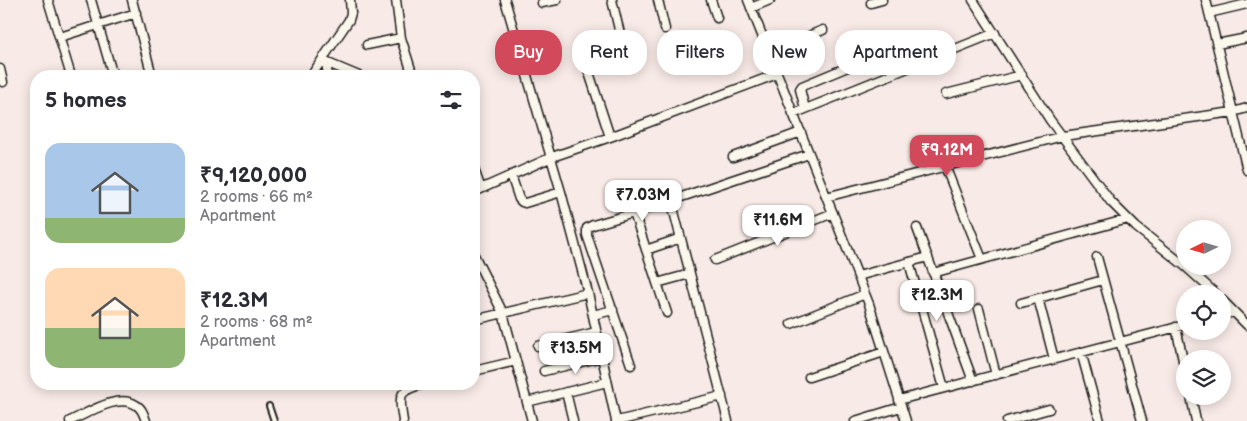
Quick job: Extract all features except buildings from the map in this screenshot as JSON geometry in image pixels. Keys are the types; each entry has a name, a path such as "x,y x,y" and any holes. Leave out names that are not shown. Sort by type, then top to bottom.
{"street":[{"path":"48,0 69,70"},
{"path":"92,0 111,70"},
{"path":"132,0 150,70"},
{"path":"317,70 324,62 349,20 351,13 350,0"},
{"path":"396,0 401,38 411,70"},
{"path":"505,0 552,157 588,293 616,421 722,396"},
{"path":"542,3 557,0"},
{"path":"612,0 619,30"},
{"path":"658,0 666,29"},
{"path":"712,0 717,18"},
{"path":"760,30 750,4 770,0"},
{"path":"870,3 882,0"},
{"path":"973,0 1050,120 1111,202 1128,219 1176,259"},
{"path":"1206,0 1247,170"},
{"path":"1209,13 1247,4"},
{"path":"60,37 136,14"},
{"path":"793,114 994,33"},
{"path":"367,45 401,38"},
{"path":"1217,44 1247,38"},
{"path":"324,62 326,70"},
{"path":"324,62 343,70"},
{"path":"0,69 3,82"},
{"path":"805,109 800,94 802,86 835,72"},
{"path":"590,75 610,137"},
{"path":"480,189 552,157 774,75"},
{"path":"777,75 865,294 906,421"},
{"path":"946,94 1022,76"},
{"path":"826,197 1063,136 1233,112 1247,108"},
{"path":"733,157 801,132"},
{"path":"631,365 587,235 588,228 809,154"},
{"path":"945,166 982,259"},
{"path":"511,175 519,199 522,202 525,203 561,192"},
{"path":"671,200 728,421"},
{"path":"634,213 667,313"},
{"path":"715,260 833,213"},
{"path":"933,273 1128,219"},
{"path":"917,228 973,381"},
{"path":"646,250 681,238"},
{"path":"858,276 928,257"},
{"path":"1096,257 1142,421"},
{"path":"909,262 944,388"},
{"path":"480,267 503,313 532,421"},
{"path":"657,282 690,274"},
{"path":"1195,275 1206,285"},
{"path":"1021,303 1103,280"},
{"path":"480,319 588,293"},
{"path":"791,324 865,294"},
{"path":"1038,298 1054,359"},
{"path":"1231,309 1247,325"},
{"path":"593,315 613,310"},
{"path":"979,310 996,375"},
{"path":"855,421 944,388 1176,328"},
{"path":"538,346 596,332"},
{"path":"809,377 884,352"},
{"path":"1081,352 1100,421"},
{"path":"544,371 602,357"},
{"path":"480,370 516,361"},
{"path":"526,402 608,382"},
{"path":"403,421 401,397 406,390"},
{"path":"566,392 574,421"},
{"path":"70,421 113,402 123,401 136,404 142,410 146,421"},
{"path":"1193,405 1196,421"},
{"path":"1007,421 1049,409"}],"lane":[{"path":"269,406 274,421"}]}
